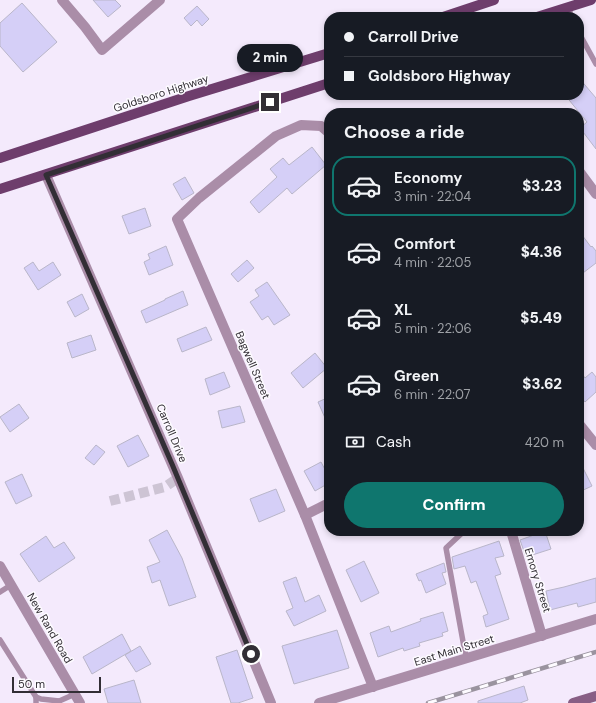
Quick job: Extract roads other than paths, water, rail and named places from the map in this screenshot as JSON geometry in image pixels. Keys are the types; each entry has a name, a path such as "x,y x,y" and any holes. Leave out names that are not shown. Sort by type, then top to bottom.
{"main road":[{"path":"458,12 494,0"},
{"path":"552,12 591,0"},
{"name":"Goldsboro Highway","path":"0,158 324,54"},
{"path":"0,189 324,85"},
{"path":"573,703 596,696"}],"street":[{"path":"62,0 102,50 160,0"},
{"name":"Bagwell Street","path":"324,129 321,126 301,125 276,136 199,198 177,219 305,515 373,687"},
{"name":"Carroll Drive","path":"46,175 175,471 271,703"},
{"path":"584,178 596,194"},
{"path":"584,430 596,445"},
{"path":"305,515 324,506"},
{"name":"Emory Street","path":"512,536 542,636"},
{"name":"New Rand Road","path":"0,566 6,581 80,703"},
{"name":"East Main Street","path":"320,703 596,619"}],"lane":[{"path":"568,7 570,12"},
{"path":"584,42 596,64"},
{"path":"459,536 446,548 467,659"},
{"path":"0,592 6,581"},
{"path":"0,640 36,700 41,699 58,702 75,694"}],"tunnel":[{"path":"110,501 165,487 178,478"}],"railway":[{"path":"428,703 596,652"}]}
